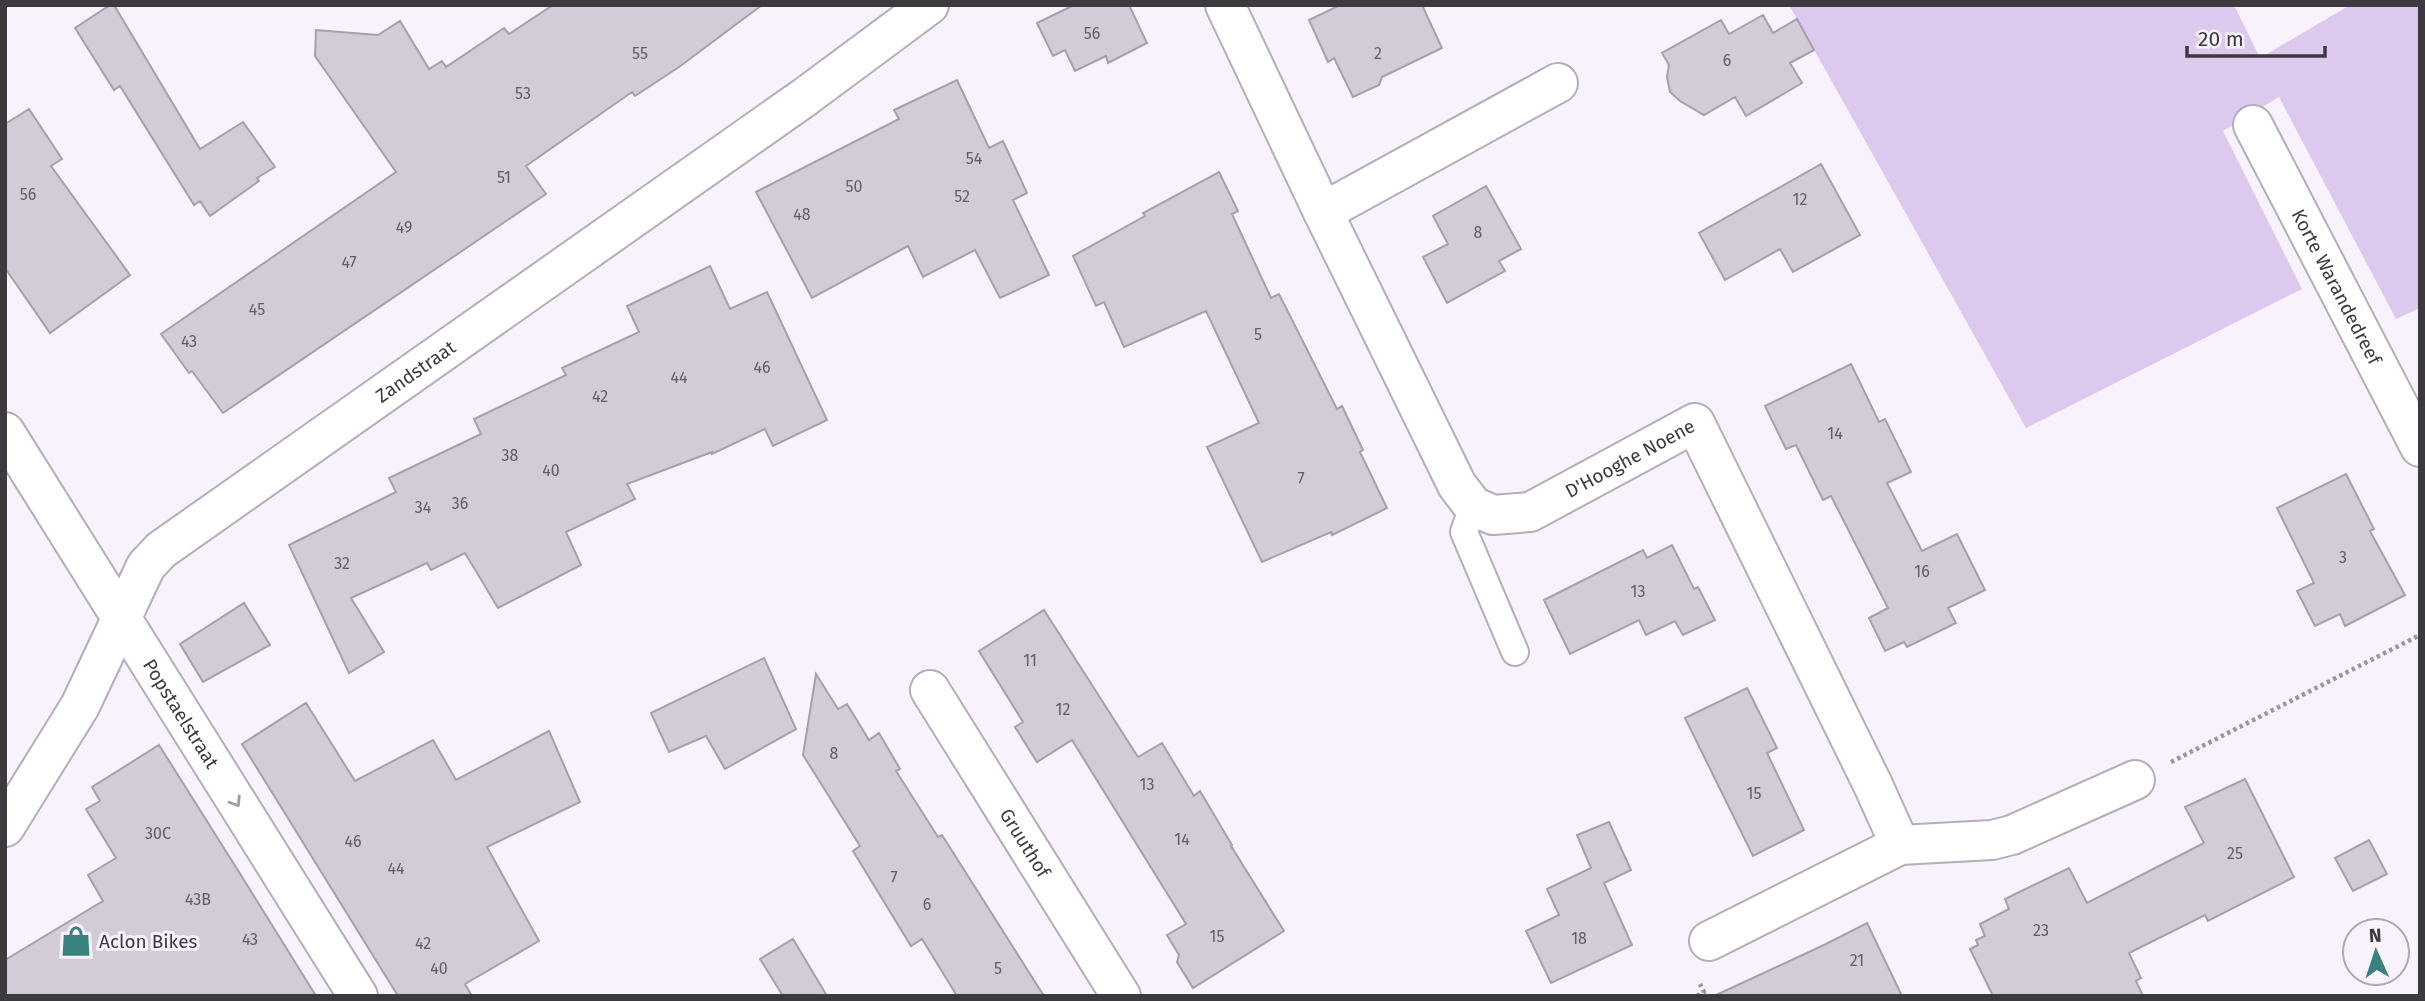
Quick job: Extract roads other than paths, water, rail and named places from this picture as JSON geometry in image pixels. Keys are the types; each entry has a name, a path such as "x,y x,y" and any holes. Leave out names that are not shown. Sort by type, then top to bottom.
{"street":[{"name":"Zandstraat","path":"5,827 80,706 146,566 160,550 805,97 929,5"},
{"path":"1225,5 1457,485 1473,506"},
{"path":"1323,212 1558,83"},
{"name":"Korte Warandedreef","path":"2253,125 2420,447"},
{"name":"D'Hooghe Noene","path":"1473,506 1493,515 1530,512 1695,424 1874,785 1900,845"},
{"name":"Popstaelstraat","path":"5,432 358,996"},
{"name":"Gruuthof","path":"930,690 1121,996"},
{"path":"1709,942 1900,845 1992,840 2012,835 2135,780"}],"lane":[{"path":"1473,506 1464,532 1515,652"}],"place":[{"name":"Aclon Bikes","path":"76,941"}]}
